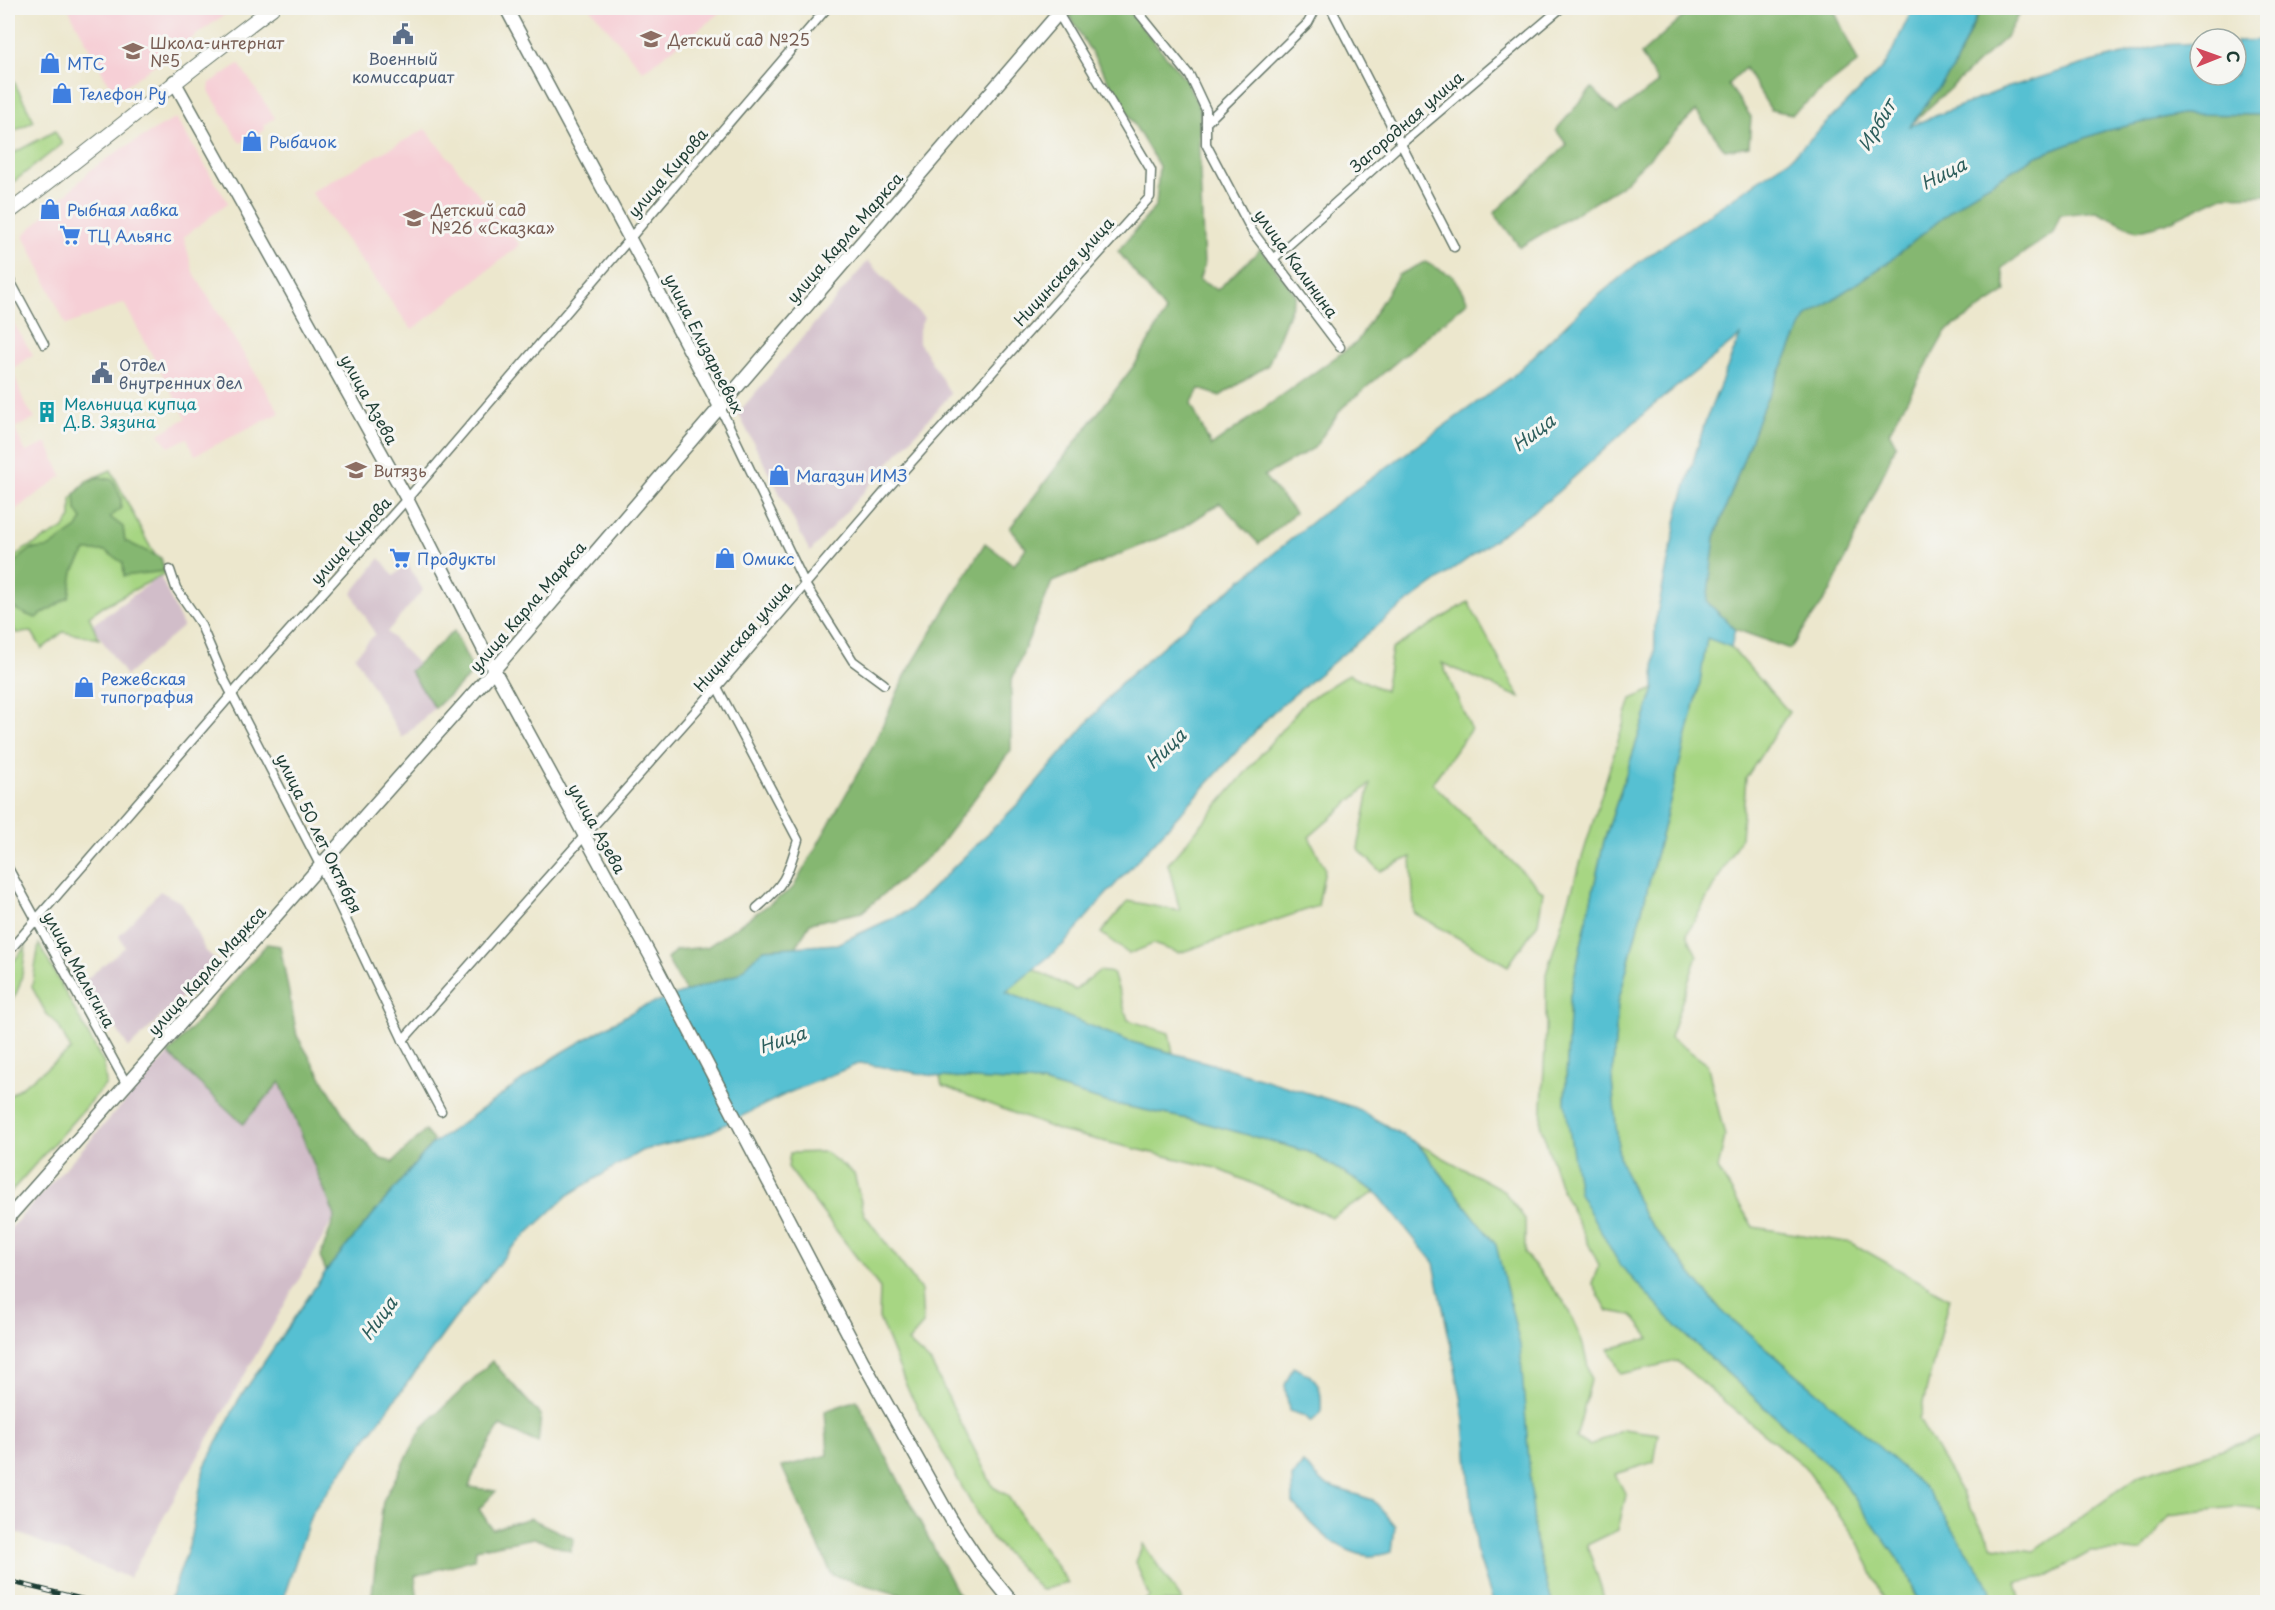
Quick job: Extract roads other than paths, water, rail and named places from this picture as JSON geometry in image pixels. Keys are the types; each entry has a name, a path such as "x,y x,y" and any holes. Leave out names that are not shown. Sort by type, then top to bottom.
{"main road":[{"path":"8,213 82,157 174,81 272,8"}],"street":[{"name":"улица Елизарьевых","path":"506,8 720,407 806,586 853,661 884,684"},
{"name":"улица Кирова","path":"8,952 233,693 407,499 827,8"},
{"name":"улица Калинина","path":"1135,8 1190,76 1206,110 1206,144 1252,231 1340,348"},
{"path":"1206,123 1308,23 1316,8"},
{"path":"1331,8 1454,247"},
{"name":"Загородная улица","path":"1273,259 1402,143 1561,8"},
{"name":"Ницинская улица","path":"403,1040 806,586 887,489 1150,197 1151,170 1059,9"},
{"name":"улица Карла Маркса","path":"8,1218 494,670 1059,9"},
{"name":"улица Азева","path":"174,81 407,499 494,670 651,957 863,1362 951,1519 981,1564 1012,1602"},
{"path":"8,277 44,344"},
{"name":"улица 50 лет Октября","path":"170,570 176,588 200,623 224,679 321,867 403,1040 441,1111"},
{"path":"717,687 798,840 788,874 778,890 757,908"},
{"name":"улица Мальгина","path":"8,868 127,1084"}],"water":[{"path":"1913,8 1980,8 1953,69 1910,126 2006,88 2091,62 2160,45 2188,44 2188,87 2248,87 2248,41 2267,40 2267,115 2181,114 2104,131 2035,157 1969,196 1886,264 1806,317 1762,409 1715,537 1707,602 1735,629 1731,647 1707,638 1699,688 1618,1003 1612,1081 1619,1158 1644,1216 1721,1310 1927,1490 1991,1588 1993,1602 1919,1602 1907,1572 1836,1472 1678,1328 1620,1265 1579,1193 1565,1102 1570,996 1604,841 1654,689 1655,624 1679,509 1705,422 1740,336 1650,408 1550,499 1389,616 1272,713 1102,899 1064,944 1006,992 1128,1041 1227,1068 1356,1108 1418,1144 1496,1245 1520,1345 1535,1540 1552,1602 1493,1602 1476,1549 1462,1402 1434,1263 1376,1192 1309,1152 1198,1121 1110,1103 1043,1083 940,1077 860,1063 788,1093 706,1134 641,1151 568,1195 509,1251 453,1321 312,1512 282,1602 169,1602 189,1546 204,1468 239,1399 326,1271 430,1146 558,1055 639,1008 738,974 764,949 837,944 910,910 1024,798 1120,684 1180,631 1319,516 1512,377 1582,309 1639,262 1790,159 1886,64"},
{"path":"1293,1367 1314,1379 1320,1389 1321,1413 1311,1422 1305,1416 1289,1411 1285,1385"},
{"path":"1303,1463 1326,1485 1373,1500 1395,1526 1392,1552 1372,1556 1357,1554 1326,1537 1309,1520 1293,1503 1292,1478"}],"railway":[{"path":"8,1581 94,1602"}],"place":[{"name":"Военный комиссариат","path":"403,34"},
{"name":"Детский сад №25","path":"651,39"},
{"name":"Школа-интернат №5","path":"133,51"},
{"name":"МТС","path":"50,63"},
{"name":"Телефон Ру","path":"62,93"},
{"name":"Рыбачок","path":"252,141"},
{"name":"Рыбная лавка","path":"50,209"},
{"name":"Детский сад №26 «Сказка»","path":"414,218"},
{"name":"ТЦ Альянс","path":"70,235"},
{"name":"Отдел внутренних дел","path":"102,373"},
{"name":"Мельница купца Д.В. Зязина","path":"47,412"},
{"name":"Витязь","path":"356,470"},
{"name":"Магазин ИМЗ","path":"779,475"},
{"name":"Продукты","path":"400,558"},
{"name":"Омикс","path":"725,558"},
{"name":"Режевская типография","path":"84,687"}],"water label":[{"name":"Ирбит","path":"1876,125"},
{"name":"Ница","path":"1943,173"},
{"name":"Ница","path":"1533,432"},
{"name":"Ница","path":"1165,748"},
{"name":"Ница","path":"782,1039"},
{"name":"Ница","path":"378,1318"}]}
